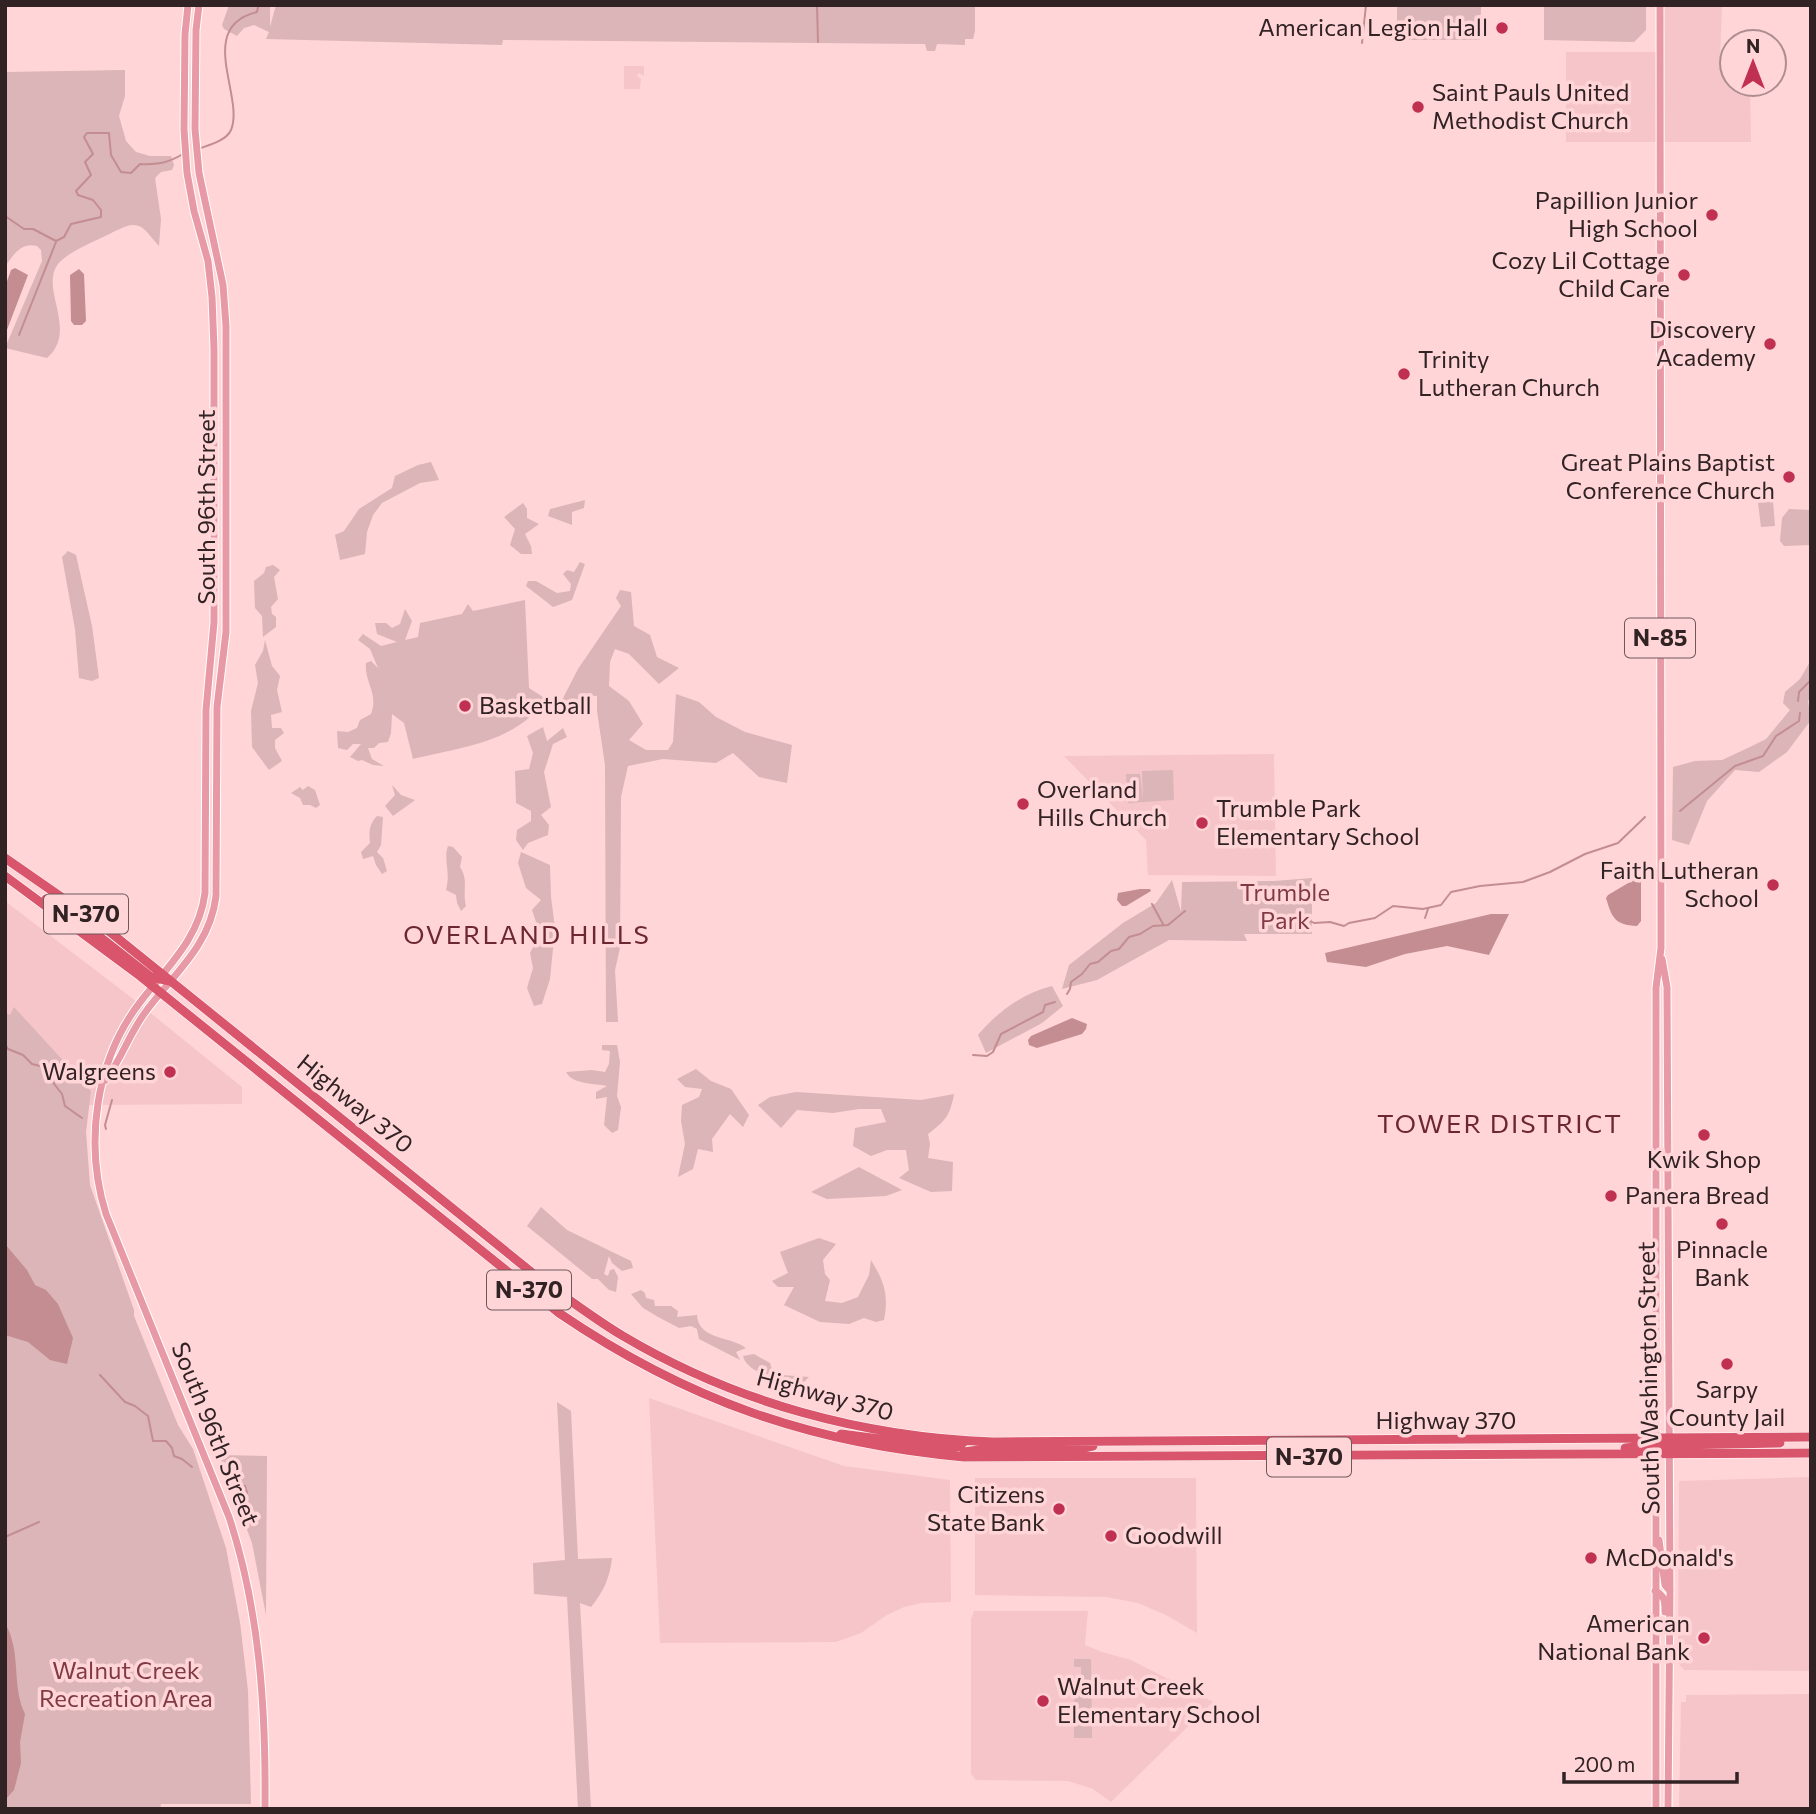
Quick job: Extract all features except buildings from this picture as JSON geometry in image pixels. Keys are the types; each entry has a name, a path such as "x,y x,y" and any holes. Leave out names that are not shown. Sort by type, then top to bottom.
{"highway":[{"name":"N-370","path":"5,858 91,917 161,977"},
{"name":"Highway 370","path":"5,876 160,993 559,1313 660,1374 732,1407 796,1428 871,1446 964,1457 1533,1455 1807,1437"},
{"path":"25,889 57,905 151,977 161,977 172,982"},
{"name":"Highway 370","path":"172,982 536,1275 622,1335 705,1378 792,1410 872,1430 965,1441 1669,1446 1811,1453"},
{"path":"796,1428 948,1448 958,1447 965,1441"},
{"path":"964,1452 978,1449 1084,1448 1115,1442"}],"main road":[{"name":"South 96th Street","path":"152,987 195,931 202,914 205,893 206,710 214,622 212,298 208,261 187,173 184,129 188,5"},
{"name":"South 96th Street","path":"160,993 199,947 215,907 217,707 226,632 226,326 223,285 199,173 195,129 196,30 199,5"},
{"name":"South Washington Street","path":"1656,1809 1656,988 1661,948 1660,5"},
{"name":"South Washington Street","path":"1661,948 1667,987 1670,1591 1668,1809"},
{"path":"103,1083 107,1064 122,1028 152,987"},
{"path":"103,1083 116,1065 137,1024 160,993"},
{"name":"South 96th Street","path":"103,1083 96,1119 95,1149 103,1202 229,1517 243,1560 262,1690 265,1809"},
{"path":"1656,1526 1665,1571 1665,1586 1670,1591"},
{"path":"1656,1591 1665,1599 1665,1640 1669,1647"}],"shaded area":[{"path":"1662,5 1722,5 1721,28 1718,28 1718,98 1750,98 1751,142 1566,142 1566,52 1662,52"},
{"path":"624,66 644,66 644,76 639,73 637,76 641,79 640,89 624,89"},
{"path":"15,268 28,275 5,335 5,287 11,270"},
{"path":"79,269 84,274 86,321 82,325 74,325 71,321 70,275"},
{"name":"Trumble Park Elementary School","path":"1274,754 1276,876 1148,875 1146,840 1064,756"},
{"path":"1635,879 1641,881 1641,921 1637,926 1619,922 1610,911 1606,898"},
{"path":"1140,889 1151,891 1126,906 1122,906 1117,900 1118,893"},
{"path":"5,901 132,998 242,1087 242,1104 87,1105 20,1022 5,1012"},
{"path":"1491,914 1509,914 1489,955 1447,946 1405,954 1366,967 1327,962 1325,953"},
{"path":"1072,1018 1087,1024 1082,1034 1037,1048 1029,1045 1031,1036"},
{"path":"5,1244 27,1270 35,1285 46,1290 58,1304 73,1338 67,1364 50,1360 28,1342 5,1335"},
{"path":"649,1398 844,1466 950,1480 951,1602 904,1607 861,1633 836,1642 660,1643"},
{"path":"1811,1477 1811,1671 1684,1670 1678,1663 1679,1481"},
{"path":"975,1478 1196,1478 1197,1633 1138,1603 1106,1597 975,1595"},
{"path":"974,1611 1088,1611 1085,1645 1131,1660 1213,1702 1111,1802 1093,1789 1068,1781 976,1780 971,1774 971,1619"},
{"path":"5,1623 13,1645 18,1692 25,1714 20,1742 21,1763 14,1790 5,1800"},
{"path":"1811,1694 1811,1809 1679,1809 1681,1702 1686,1702 1686,1695"}],"green space":[{"path":"229,5 270,5 270,27 276,5 975,5 975,31 973,39 965,39 965,45 937,44 935,51 927,51 925,44 503,40 502,45 266,39 269,32 254,25 244,28 237,36 224,29 222,25"},
{"path":"1397,5 1646,5 1646,30 1634,42 1544,40 1544,7 1481,7 1480,40 1397,40"},
{"path":"125,70 125,96 119,116 126,141 136,152 150,156 171,156 174,165 172,170 161,172 155,178 161,219 159,246 144,229 130,225 69,255 58,264 53,274 60,323 56,347 47,358 5,348 42,261 41,250 31,245 14,254 5,267 5,72"},
{"path":"431,462 439,480 420,483 382,503 373,515 367,532 365,554 340,560 335,535 344,531 359,509 392,488 395,476"},
{"path":"585,500 584,508 572,512 572,525 548,516 550,509"},
{"path":"1773,501 1775,526 1761,527 1758,503"},
{"path":"523,503 527,509 527,518 539,524 525,534 532,554 521,554 510,545 515,529 504,517"},
{"path":"1789,509 1811,510 1811,545 1784,546 1780,541 1782,518"},
{"path":"68,551 76,555 92,626 99,678 92,681 79,678 75,629 62,557"},
{"path":"580,562 585,564 572,600 553,607 526,586 528,581 536,581 557,593 570,591 571,584 563,574 567,570 574,572"},
{"path":"273,565 280,570 274,577 278,599 271,607 272,614 276,617 276,627 263,637 262,616 255,608 254,581 264,573 266,567"},
{"path":"620,590 631,592 634,626 650,635 657,657 679,668 659,684 629,654 615,649 610,662 609,686 629,701 643,724 629,740 646,750 668,750 673,742 676,694 699,702 716,717 745,732 792,745 787,783 759,777 733,753 716,763 663,759 628,766 621,797 620,948 615,970 618,1022 606,1022 605,765 597,696 581,695 570,710 561,702 578,669 621,606 616,598"},
{"path":"525,600 529,688 546,699 534,714 503,734 486,741 413,759 404,723 392,714 388,742 368,748 372,759 384,766 350,757 361,744 353,744 347,750 338,748 337,731 348,732 357,728 360,720 371,714 373,706 366,663 371,661 378,668 370,649 358,640 363,634 381,646 397,642 377,634 375,623 386,623 392,628 400,624 405,609 412,621 405,640 418,637 420,623 462,614 468,604 473,611"},
{"path":"265,640 272,666 280,676 277,690 282,712 271,715 272,728 281,728 284,733 275,740 275,748 282,761 269,770 252,747 251,711 258,683 255,665 263,651"},
{"path":"1811,660 1811,697 1808,701 1811,720 1787,752 1759,772 1735,770 1707,801 1689,845 1672,840 1673,767 1695,761 1722,760 1766,739 1790,710 1783,703 1785,692 1800,679"},
{"path":"543,727 547,741 563,728 567,737 553,744 544,772 551,807 541,815 549,825 548,835 528,843 523,850 516,840 517,830 531,821 531,811 516,803 515,771 529,769 533,753 527,736"},
{"path":"1173,770 1174,800 1128,803 1126,774 1140,774 1143,801 1142,771"},
{"path":"392,785 401,795 415,800 393,816 385,806 395,795"},
{"path":"308,786 315,790 320,805 316,808 303,805 300,798 291,793 300,787 303,790"},
{"path":"377,816 383,817 381,845 377,852 383,858 387,871 382,874 373,856 363,859 361,852 370,843 370,828"},
{"path":"448,846 453,847 462,857 460,867 464,876 466,906 461,911 456,895 446,890"},
{"path":"521,852 550,865 555,928 550,979 542,1004 534,1006 527,988 533,968 530,953 540,934 532,910 541,900 526,888 518,863"},
{"name":"Trumble Park","path":"1312,878 1312,934 1244,934 1247,941 1169,940 1097,980 1062,989 1069,965 1123,923 1156,903 1172,880 1181,912 1182,882"},
{"path":"1052,986 1063,1006 1042,1023 986,1053 978,1035 985,1027 1002,1011 1021,999"},
{"name":"Walnut Creek Recreation Area","path":"14,1007 91,1091 86,1132 90,1185 134,1316 178,1425 193,1449 226,1548 240,1622 248,1691 251,1804 161,1804 160,1809 5,1809 5,1012 10,1015"},
{"path":"602,1045 617,1045 620,1062 617,1096 621,1107 618,1130 612,1133 604,1125 607,1097 596,1099 596,1092 607,1086 579,1081 566,1072 605,1072 610,1051 602,1050"},
{"path":"696,1069 711,1081 731,1089 749,1115 743,1127 730,1114 712,1139 713,1152 698,1149 693,1169 678,1177 685,1144 681,1121 682,1105 699,1097 702,1089 685,1087 677,1079"},
{"path":"796,1092 921,1100 954,1094 946,1117 928,1134 928,1158 953,1162 952,1191 931,1192 899,1178 909,1170 906,1150 887,1150 871,1156 853,1146 855,1128 886,1122 881,1109 833,1113 797,1110 781,1128 758,1105 770,1097"},
{"path":"859,1167 902,1190 886,1196 827,1199 811,1192"},
{"path":"541,1207 567,1230 631,1261 633,1268 622,1271 612,1263 609,1256 604,1274 608,1276 610,1270 614,1269 618,1277 616,1292 609,1290 598,1279 592,1279 527,1226"},
{"path":"819,1238 836,1244 823,1260 825,1274 830,1280 825,1301 842,1303 858,1297 869,1275 871,1260 884,1288 884,1320 876,1322 864,1318 849,1324 820,1322 784,1305 794,1287 778,1287 772,1281 788,1273 780,1252"},
{"path":"641,1290 646,1298 654,1300 655,1306 671,1306 678,1311 677,1317 697,1315 703,1329 746,1348 736,1352 740,1360 699,1339 697,1329 691,1326 679,1328 643,1308 631,1294"},
{"path":"754,1354 770,1363 772,1370 782,1375 809,1377 802,1384 759,1373 743,1356"},
{"path":"557,1402 571,1411 578,1559 612,1558 608,1578 591,1607 580,1603 591,1809 578,1809 567,1597 534,1594 533,1563 565,1560"},
{"path":"219,1455 267,1456 266,1615 252,1543"},
{"path":"1074,1659 1091,1659 1092,1738 1074,1738 1074,1723 1065,1713 1074,1705 1076,1678 1081,1678 1081,1667 1074,1667"}],"waterway":[{"path":"198,149 221,140 231,130 234,116 225,47 229,32 239,20 257,12 256,5"},
{"path":"817,5 818,42"},
{"path":"1362,43 1366,5"},
{"path":"56,241 64,237 71,224 101,217 101,210 93,200 78,195 76,191 91,175 85,162 93,154 84,137 87,133 109,133 111,155 121,172 131,173 140,164 162,163 183,154"},
{"path":"5,216 24,229 33,229 56,241"},
{"path":"19,335 56,242"},
{"path":"1798,701 1799,692 1811,680"},
{"path":"1680,811 1735,766 1763,756 1776,736 1799,721 1800,713"},
{"path":"1305,918 1314,923 1330,922 1344,926 1375,918 1393,906 1423,909 1441,905 1451,892 1523,882 1585,854 1618,843 1645,817"},
{"path":"1152,904 1163,924"},
{"path":"1425,918 1428,909"},
{"path":"1067,994 1071,982 1090,964 1119,949 1129,937 1153,926 1168,925 1185,911"},
{"path":"973,1055 987,1056 993,1052 1001,1034 1043,1012 1045,1005 1055,1002"},
{"path":"5,1044 8,1049 40,1066 62,1094 65,1106 82,1118"},
{"path":"106,1129 112,1100"},
{"path":"100,1375 125,1402 148,1416 153,1441 166,1441 174,1456 192,1467"},
{"path":"229,1481 245,1486 245,1504 257,1523"},
{"path":"5,1537 39,1522"}],"place":[{"name":"American Legion Hall","path":"1502,28"},
{"name":"Saint Pauls United Methodist Church","path":"1418,107"},
{"name":"Papillion Junior High School","path":"1712,215"},
{"name":"Cozy Lil Cottage Child Care","path":"1684,275"},
{"name":"Discovery Academy","path":"1770,344"},
{"name":"Trinity Lutheran Church","path":"1404,374"},
{"name":"Great Plains Baptist Conference Church","path":"1789,477"},
{"name":"Basketball","path":"465,706"},
{"name":"Overland Hills Church","path":"1023,804"},
{"name":"Trumble Park Elementary School","path":"1202,823"},
{"name":"Faith Lutheran School","path":"1773,885"},
{"name":"Walgreens","path":"170,1072"},
{"name":"Kwik Shop","path":"1704,1135"},
{"name":"Panera Bread","path":"1611,1196"},
{"name":"Pinnacle Bank","path":"1722,1224"},
{"name":"Sarpy County Jail","path":"1727,1364"},
{"name":"Citizens State Bank","path":"1059,1509"},
{"name":"Goodwill","path":"1111,1536"},
{"name":"McDonald's","path":"1591,1558"},
{"name":"American National Bank","path":"1704,1638"},
{"name":"Walnut Creek Elementary School","path":"1043,1701"}],"district":[{"name":"OVERLAND HILLS","path":"527,935"},
{"name":"TOWER DISTRICT","path":"1500,1124"}]}
